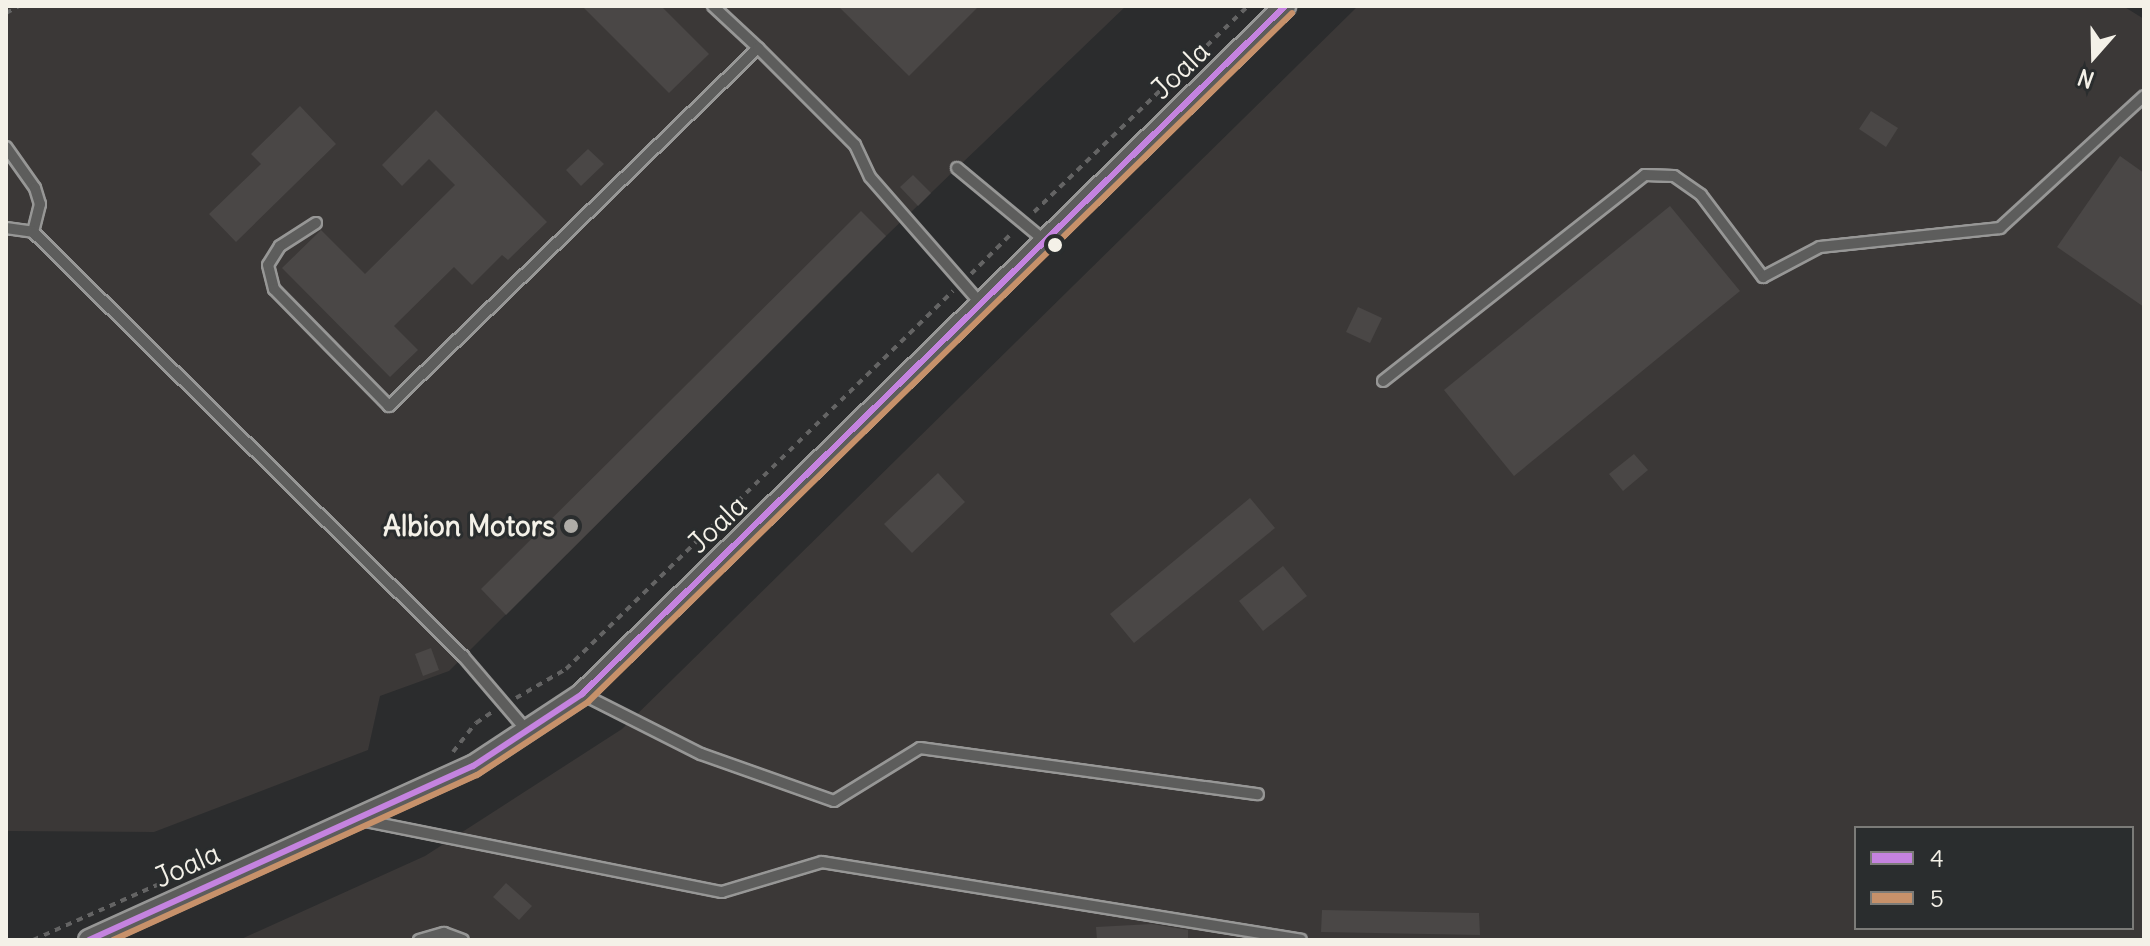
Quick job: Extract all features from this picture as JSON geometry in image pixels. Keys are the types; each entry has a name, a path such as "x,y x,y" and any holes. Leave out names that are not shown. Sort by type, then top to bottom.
{"street":[{"name":"Joala","path":"89,940 473,766 582,694 1285,6"}],"lane":[{"path":"713,6 855,145 870,177 981,304"},
{"path":"316,223 280,246 268,265 274,289 389,406 758,48"},
{"path":"1383,381 1645,175 1674,176 1701,195 1763,277 1820,247 2000,228 2144,96"},
{"path":"6,147 35,188 40,204 33,232"},
{"path":"957,168 1045,241"},
{"path":"6,228 33,232 463,656 527,731"},
{"path":"582,694 701,754 834,801 920,748 1258,794"},
{"path":"358,819 722,892 822,862 1301,940"},
{"path":"419,940 444,933 463,940"}],"path":[{"path":"6,13 19,6"},
{"path":"443,760 476,723 566,669 1248,6"},
{"path":"33,940 160,884"}],"shaded area":[{"path":"6,6 1126,6 886,236 449,671 380,696 368,750 154,832 6,831"},
{"path":"1358,6 2123,6 2144,19 2144,940 239,940 425,856 622,729"}],"building":[{"path":"582,6 661,6 709,54 669,93"},
{"path":"838,6 979,6 909,76"},
{"path":"300,106 336,144 236,242 209,214 261,164 251,154"},
{"path":"436,110 547,222 508,260 502,255 472,285 454,267 394,326 418,350 390,377 282,268 321,230 365,274 455,185 429,159 402,186 382,165"},
{"path":"1871,111 1898,128 1886,147 1859,129"},
{"path":"588,149 604,164 581,186 566,170"},
{"path":"2120,156 2144,173 2144,307 2057,247"},
{"path":"913,175 931,193 918,206 900,187"},
{"path":"1670,206 1740,291 1514,476 1444,390"},
{"path":"861,211 886,236 506,615 481,589"},
{"path":"1358,307 1382,318 1370,343 1346,332"},
{"path":"1634,454 1648,470 1623,491 1609,474"},
{"path":"938,473 965,502 912,553 884,524"},
{"path":"1250,498 1275,528 1134,643 1110,614"},
{"path":"1283,566 1307,596 1263,631 1239,601"},
{"path":"431,648 439,670 423,676 415,654"},
{"path":"506,883 532,906 519,920 493,897"},
{"path":"1322,910 1479,913 1480,935 1321,932"},
{"path":"1152,924 1188,930 1188,940 1097,940 1096,927"}],"transit line":[{"name":"4","path":"89,940 473,766 582,694 1285,6"},
{"name":"5","path":"113,940 477,775 588,702 1292,13"}],"place":[{"name":"Albion Motors","path":"571,526"}]}
